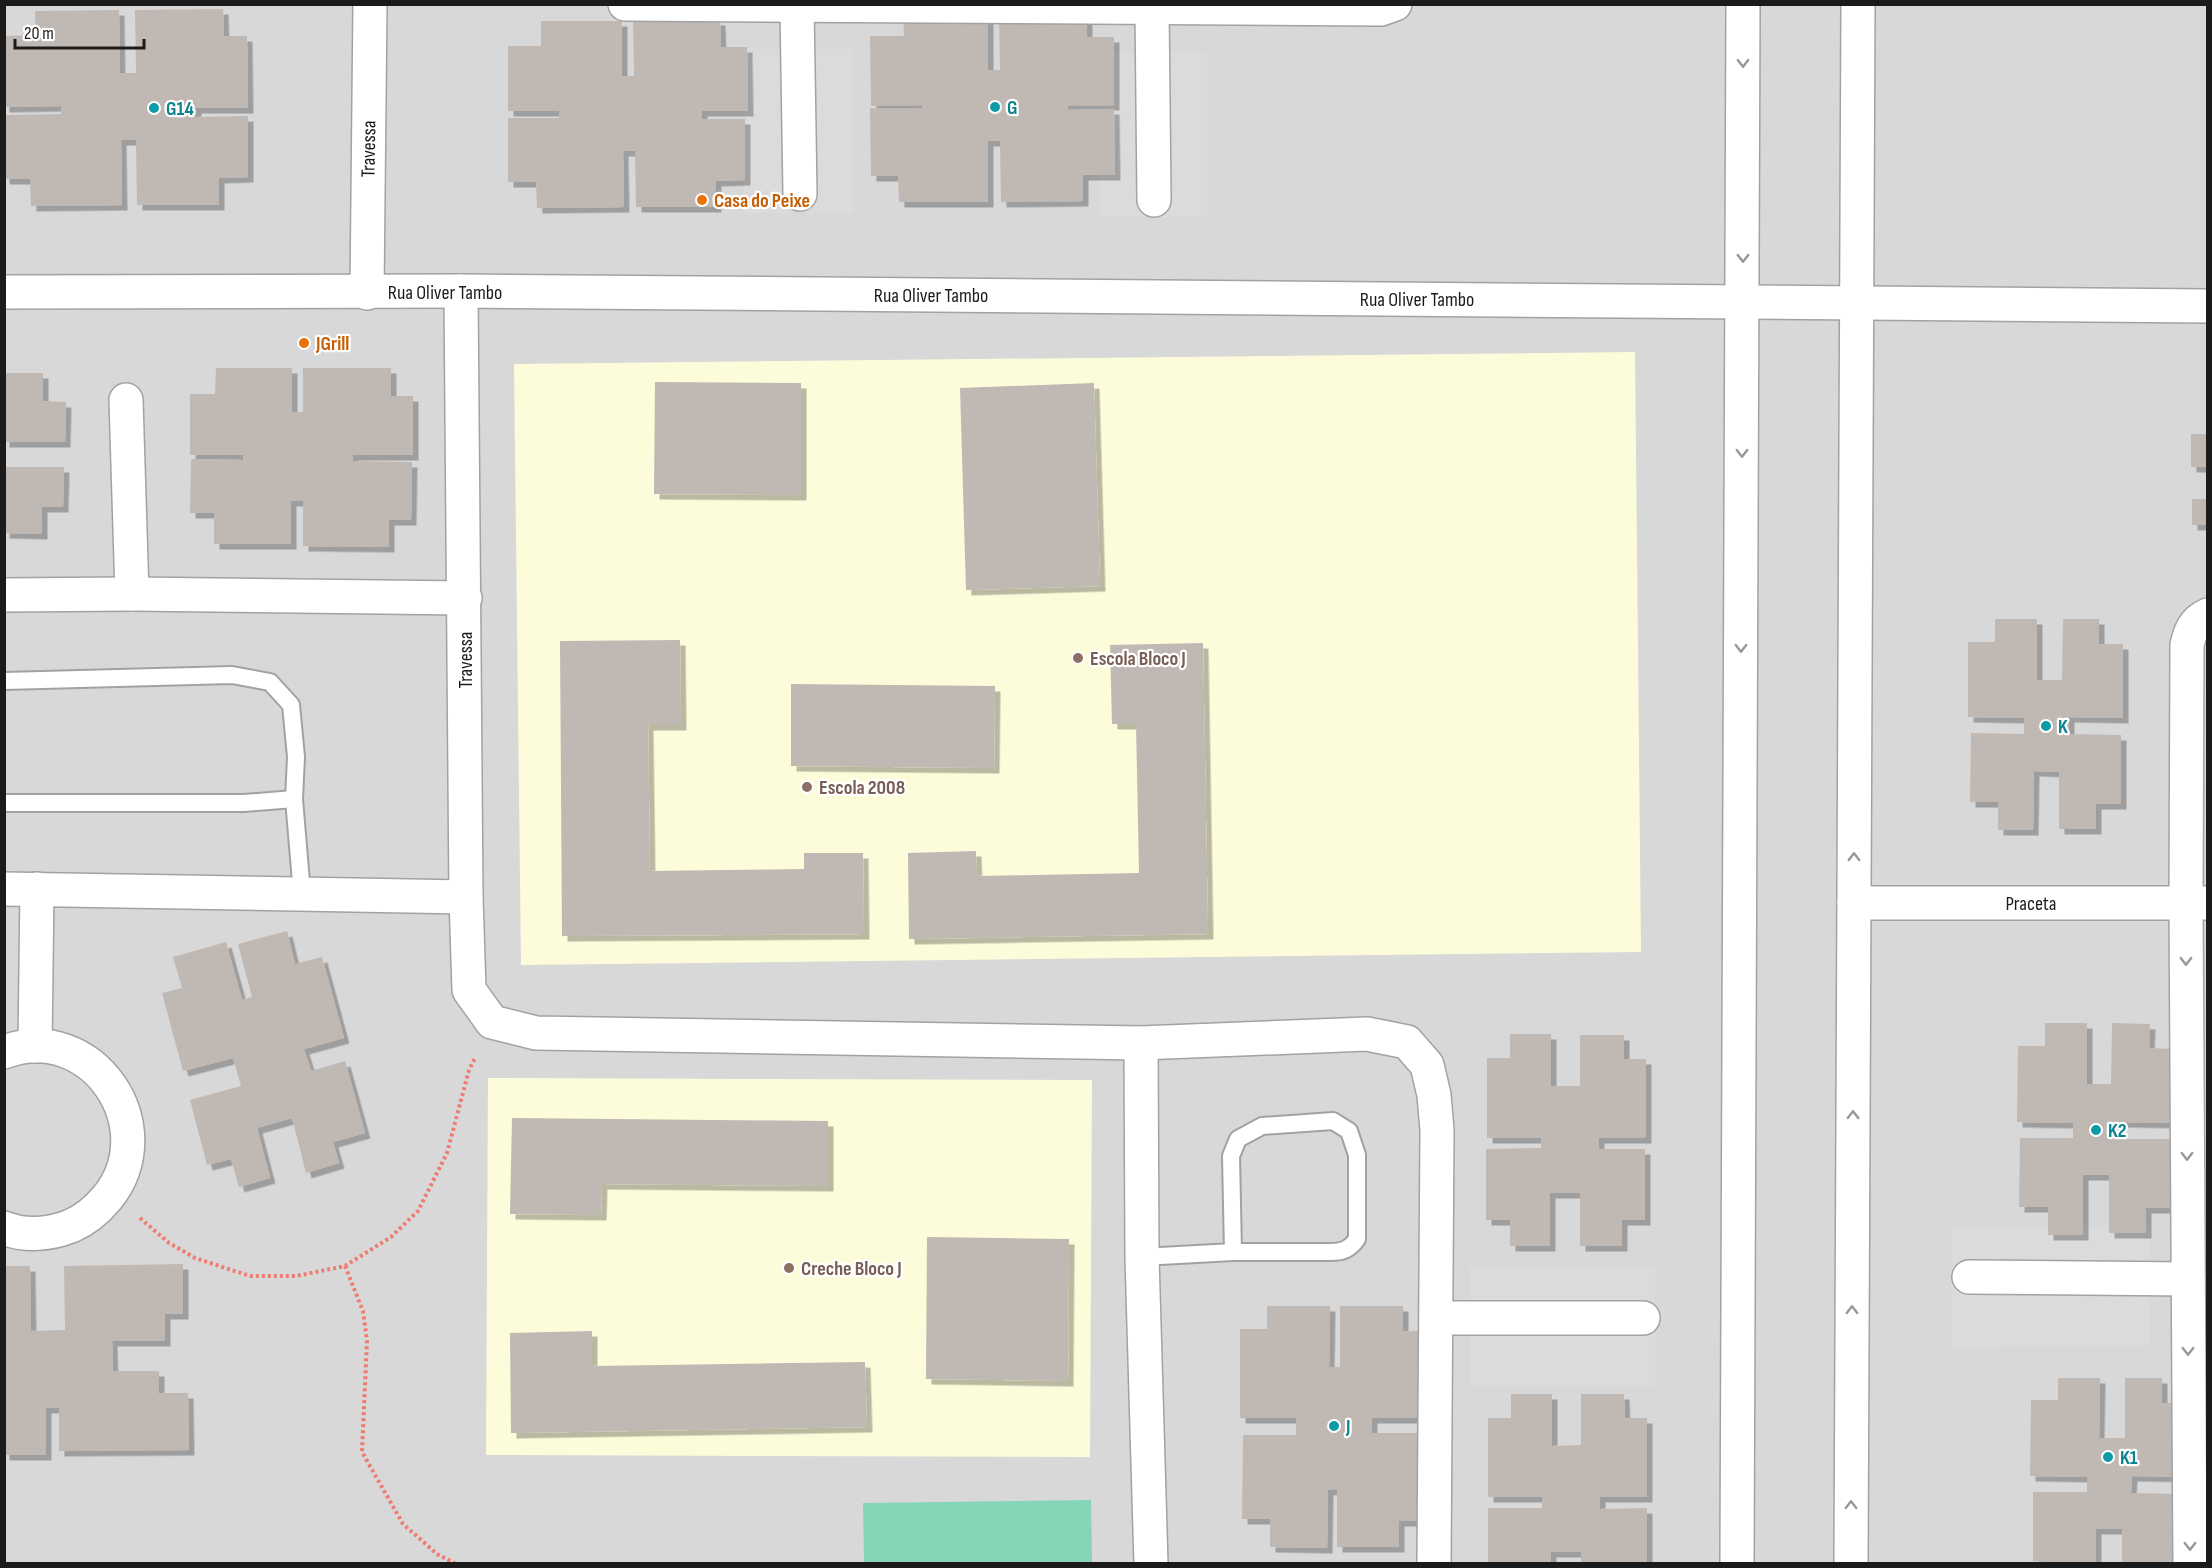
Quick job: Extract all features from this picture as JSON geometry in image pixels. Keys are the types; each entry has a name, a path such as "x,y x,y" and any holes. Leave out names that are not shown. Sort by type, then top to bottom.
{"street":[{"name":"Travessa","path":"367,293 370,4"},
{"path":"625,4 1381,9 1395,4"},
{"path":"1737,1563 1743,4"},
{"path":"1851,1563 1858,4"},
{"path":"797,6 800,194"},
{"path":"1152,7 1154,200"},
{"name":"Travessa","path":"461,291 466,897 469,990 492,1022"},
{"name":"Rua Oliver Tambo","path":"4,292 461,291 2208,306"},
{"path":"126,400 132,594"},
{"path":"4,596 132,594 465,598"},
{"path":"2190,1563 2188,1279 2197,903 2187,645 2190,630 2201,618 2208,615"},
{"path":"4,889 466,897"},
{"path":"4,1228 34,1234 58,1231 81,1222 100,1207 116,1188 126,1165 129,1140 126,1116 117,1094 102,1074 83,1059 60,1049 20,1049 37,889"},
{"name":"Praceta","path":"1854,903 2197,903"},
{"path":"492,1022 536,1033 1141,1043 1367,1034 1407,1042 1427,1065 1434,1095 1437,1130 1434,1563"},
{"path":"1141,1043 1142,1257 1150,1563"},
{"path":"1969,1277 2188,1279"},
{"path":"1437,1318 1643,1318"}],"lane":[{"path":"4,681 232,675 270,682 291,705 296,757 294,799 302,894"},
{"path":"4,803 244,803 294,799"},
{"path":"1142,1257 1233,1252 1342,1252 1352,1246 1357,1239 1357,1155 1349,1131 1333,1121 1262,1126 1238,1139 1230,1156 1233,1252"}],"path":[{"path":"116,1188 137,1216 169,1243 195,1258 250,1276 297,1276 345,1266 391,1237 418,1211 447,1153 469,1070 492,1022"},
{"path":"345,1266 363,1311 367,1341 362,1452 403,1524 437,1554 456,1563"}],"shaded area":[{"path":"5,5 2207,5 2207,1563 5,1564"},
{"path":"744,49 852,49 853,213 744,213"},
{"path":"1098,53 1207,53 1207,217 1099,217"},
{"name":"Escola Bloco J","path":"1635,352 1641,952 521,965 514,364"},
{"name":"Creche Bloco J","path":"488,1078 1092,1080 1090,1457 486,1455"},
{"path":"2150,1226 2150,1346 1951,1347 1951,1227"},
{"path":"1470,1266 1655,1266 1655,1386 1470,1386"}],"green space":[{"path":"1091,1500 1092,1563 864,1563 863,1503"}],"building":[{"name":"G14","path":"223,9 224,36 247,36 248,108 196,108 196,117 248,116 248,177 219,178 219,205 137,205 136,140 121,140 122,205 31,206 30,179 4,179 4,115 61,114 61,106 4,107 4,36 36,35 35,11 119,10 120,73 136,73 135,10"},
{"name":"G","path":"1087,10 1087,37 1114,37 1114,105 1068,106 1068,110 1114,109 1115,175 1083,175 1083,201 1001,202 1000,141 988,141 988,202 899,202 898,176 871,176 870,108 922,108 922,105 871,106 870,36 904,36 903,11 988,11 988,70 1000,70 999,11"},
{"path":"720,20 721,47 747,47 748,111 702,111 702,119 745,119 745,180 716,181 716,207 636,207 635,151 623,151 624,207 537,208 536,182 508,182 508,118 559,118 559,111 508,111 508,46 541,46 541,21 622,21 622,76 634,76 633,21"},
{"path":"216,368 292,368 292,412 303,412 303,368 391,368 391,396 413,396 413,455 353,455 353,461 412,462 411,520 389,520 389,547 303,546 303,501 291,501 291,544 214,544 214,513 190,513 191,459 243,460 243,455 190,455 190,394 215,394"},
{"path":"4,373 43,373 43,401 66,402 65,442 4,442"},
{"path":"655,382 801,383 801,495 654,494"},
{"path":"1094,383 1100,586 966,590 960,388"},
{"path":"2191,434 2208,434 2208,467 2191,467"},
{"path":"4,467 64,467 63,507 42,507 42,534 4,533"},
{"path":"2192,499 2208,499 2208,525 2192,525"},
{"name":"K","path":"1995,619 2037,619 2037,680 2062,680 2063,619 2099,619 2099,644 2123,644 2123,718 2069,717 2069,734 2121,735 2121,804 2096,804 2096,829 2059,829 2059,772 2034,771 2033,830 1998,830 1998,802 1970,802 1971,733 2024,734 2024,718 1968,717 1968,642 1995,642"},
{"path":"680,640 681,725 648,725 650,871 804,869 804,853 863,853 864,934 562,936 560,641"},
{"path":"1203,643 1208,934 909,939 908,853 976,851 977,876 1139,873 1136,724 1112,724 1110,645"},
{"path":"791,684 995,686 994,768 791,766"},
{"path":"287,931 295,964 322,957 344,1038 304,1049 311,1071 345,1061 365,1133 333,1142 339,1163 306,1173 292,1118 257,1128 270,1178 239,1187 231,1159 207,1165 190,1100 241,1086 233,1058 183,1071 162,993 182,988 173,957 226,942 242,1000 252,997 238,944"},
{"name":"K2","path":"2045,1023 2087,1023 2087,1084 2111,1084 2112,1023 2150,1024 2149,1048 2174,1049 2174,1123 2119,1122 2119,1139 2172,1139 2171,1208 2146,1208 2146,1233 2109,1233 2109,1175 2083,1175 2083,1235 2048,1235 2048,1207 2019,1207 2020,1138 2073,1138 2073,1123 2017,1122 2018,1046 2045,1046"},
{"path":"1510,1034 1551,1034 1551,1086 1580,1086 1580,1035 1624,1035 1624,1059 1646,1059 1646,1138 1599,1138 1599,1149 1645,1149 1645,1220 1622,1220 1622,1246 1580,1246 1580,1193 1550,1193 1550,1246 1510,1246 1510,1220 1486,1220 1486,1149 1541,1148 1541,1138 1487,1138 1487,1058 1510,1058"},
{"path":"512,1118 828,1121 828,1186 602,1184 601,1215 510,1214"},
{"path":"927,1237 1069,1239 1068,1381 926,1379"},
{"path":"183,1264 183,1314 165,1314 165,1341 112,1341 113,1371 159,1371 159,1393 188,1393 189,1450 59,1451 59,1408 46,1408 46,1455 4,1455 4,1266 30,1266 31,1331 65,1330 64,1266"},
{"name":"J","path":"1267,1306 1330,1306 1329,1367 1340,1367 1340,1306 1403,1306 1403,1331 1427,1331 1427,1418 1372,1418 1372,1433 1425,1433 1425,1521 1399,1521 1399,1547 1337,1547 1337,1489 1328,1490 1327,1548 1270,1547 1270,1519 1242,1519 1243,1435 1296,1435 1296,1418 1240,1418 1240,1329 1267,1329"},
{"path":"592,1331 592,1366 865,1362 867,1427 511,1433 510,1333"},
{"name":"K1","path":"2058,1378 2100,1378 2099,1438 2125,1438 2125,1378 2162,1378 2162,1403 2187,1403 2186,1477 2132,1476 2131,1493 2184,1494 2184,1562 2122,1564 2122,1529 2096,1529 2096,1564 2033,1561 2033,1492 2087,1492 2087,1477 2030,1476 2031,1400 2058,1400"},
{"path":"1511,1394 1552,1394 1552,1446 1581,1445 1581,1394 1624,1394 1625,1418 1647,1418 1647,1497 1600,1497 1600,1509 1647,1508 1647,1564 1581,1564 1581,1552 1551,1552 1551,1564 1488,1564 1488,1508 1542,1508 1542,1497 1488,1497 1488,1418 1511,1418"}],"place":[{"name":"G","path":"995,107"},
{"name":"G14","path":"154,108"},
{"name":"Casa do Peixe","path":"702,200"},
{"name":"JGrill","path":"304,343"},
{"name":"Escola Bloco J","path":"1078,658"},
{"name":"K","path":"2046,726"},
{"name":"Escola 2008","path":"807,787"},
{"name":"K2","path":"2096,1130"},
{"name":"Creche Bloco J","path":"789,1268"},
{"name":"J","path":"1334,1426"},
{"name":"K1","path":"2108,1457"}]}
